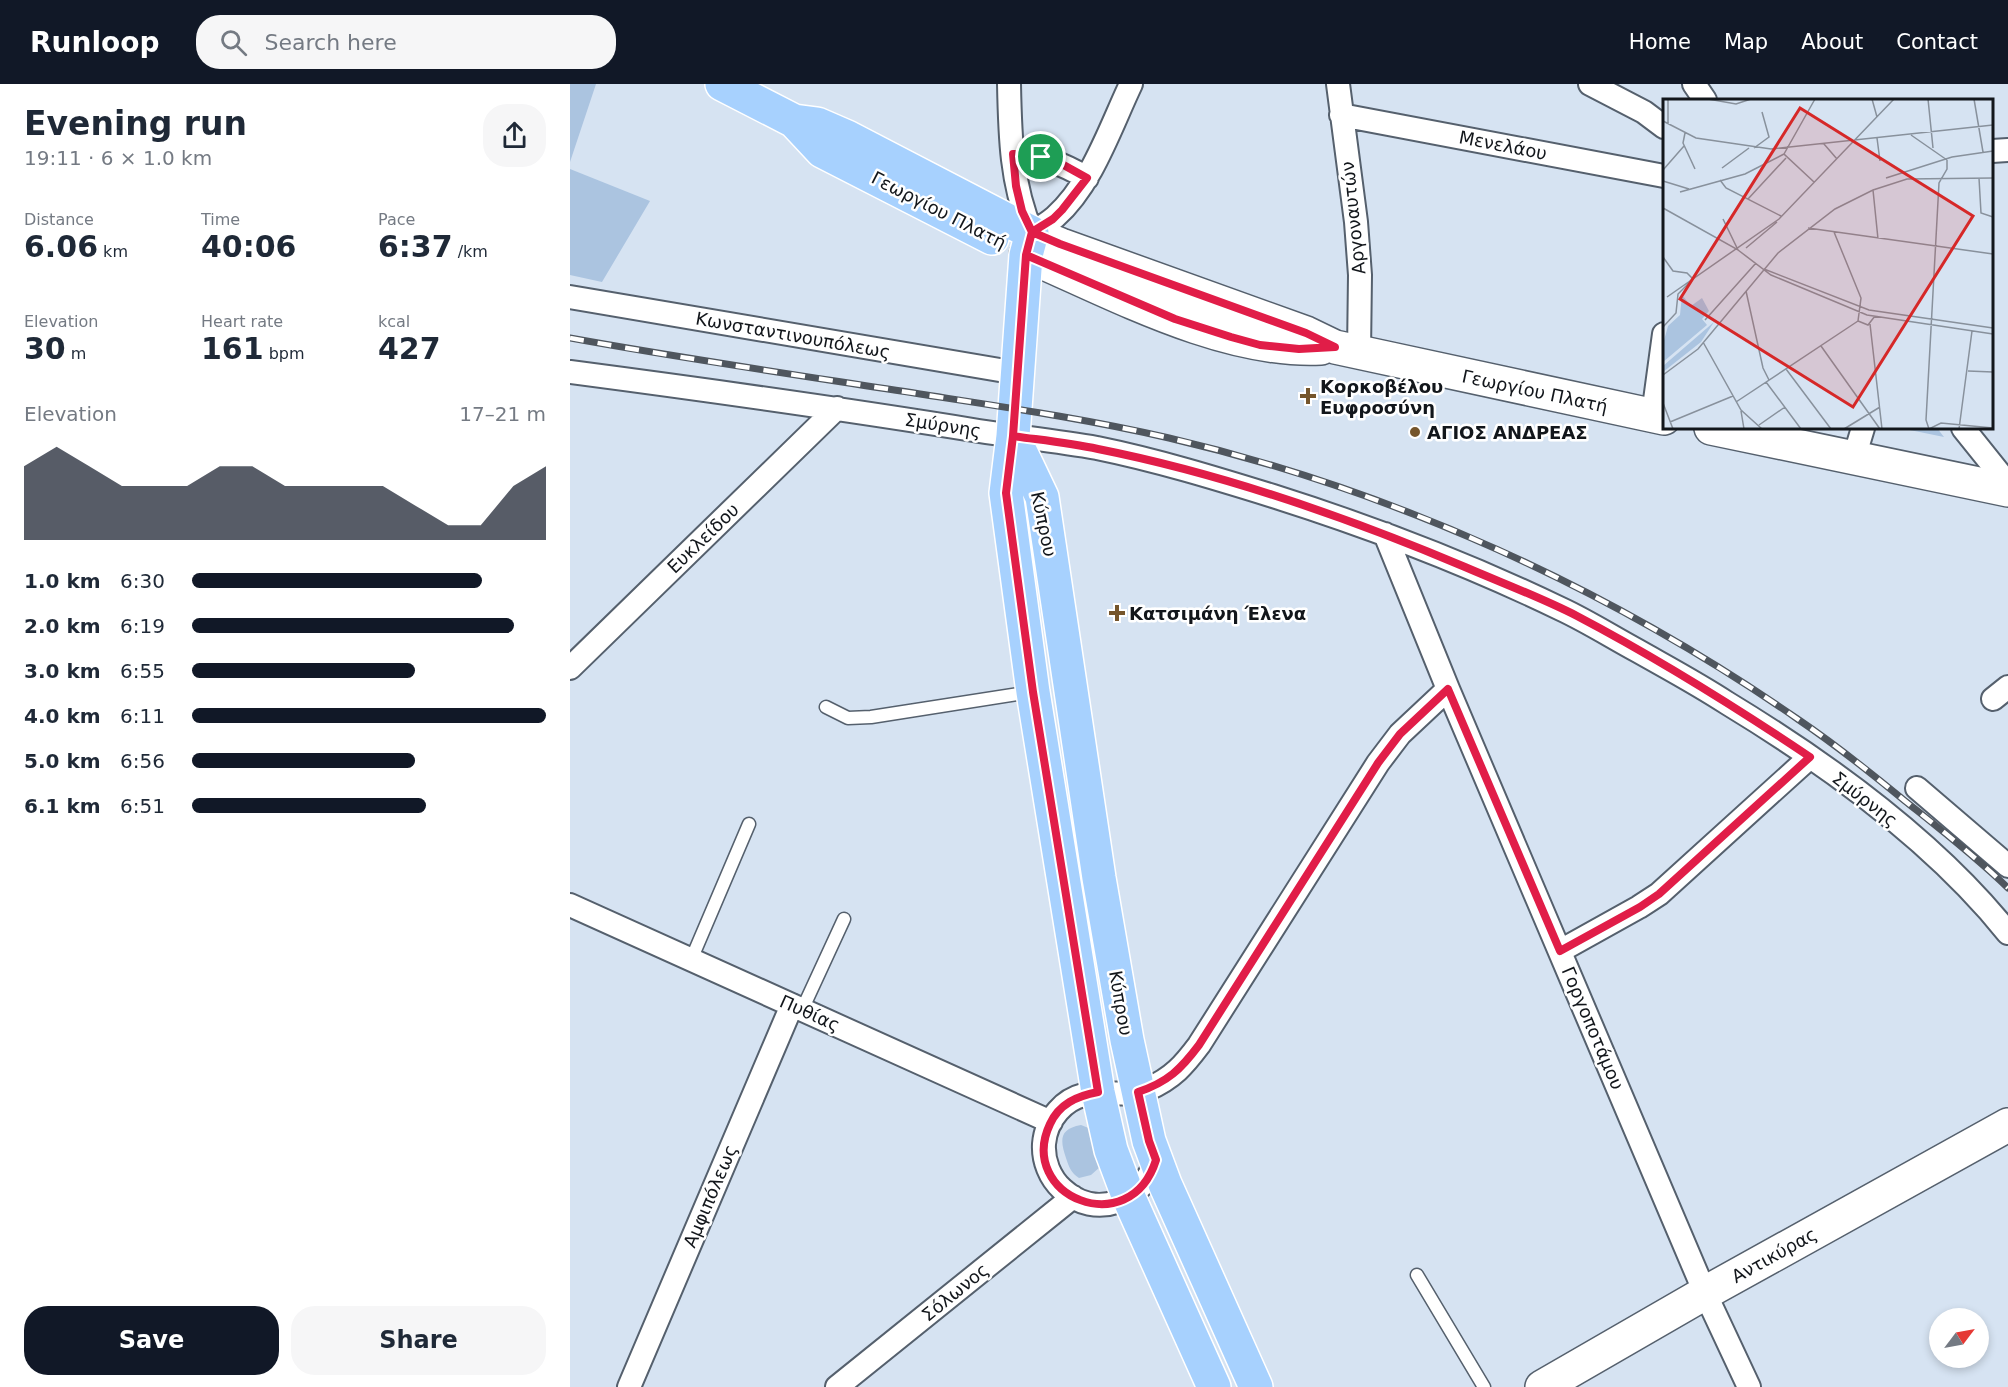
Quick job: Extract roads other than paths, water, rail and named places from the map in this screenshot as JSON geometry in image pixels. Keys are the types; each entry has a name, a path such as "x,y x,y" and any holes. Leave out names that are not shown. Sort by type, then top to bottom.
{"main road":[{"name":"Γεωργίου Πλατή","path":"722,84 794,121 822,151 1029,244 1175,319 1260,345 1347,350 1659,416"},
{"path":"1013,436 1029,244"},
{"path":"1721,429 1858,443 2008,490"},
{"name":"Κύπρου","path":"1013,436 1006,493 1033,692 1098,1092 1111,1150 1128,1198 1214,1387"},
{"name":"Κύπρου","path":"1013,436 1042,497 1099,878 1149,1141 1256,1387"},
{"name":"Αντικύρας","path":"1542,1387 1705,1293 2008,1125"}],"street":[{"path":"1009,84 1016,186 1029,244"},
{"path":"1029,244 1062,210 1087,178 1131,84"},
{"name":"Αργοναυτών","path":"1338,84 1356,222 1360,275 1347,350"},
{"path":"1590,84 1644,112 1663,126"},
{"path":"1694,84 1704,99"},
{"name":"Μενελάου","path":"1341,114 1663,176"},
{"path":"1993,151 2008,150"},
{"path":"1013,154 1028,154 1060,163 1087,178"},
{"name":"Κωνσταντινουπόλεως","path":"570,297 1017,373"},
{"path":"1659,416 1663,361"},
{"name":"Σμύρνης","path":"570,372 837,408 1098,448 1184,469 1337,516 1385,534 1521,590 1578,617 1694,682 1810,757 1870,802 1941,861 1988,908 2008,933"},
{"name":"Ευκλείδου","path":"570,668 837,408"},
{"path":"1964,429 2008,484"},
{"name":"Γοργοποτάμου","path":"1385,534 1448,689 1705,1293 1749,1387"},
{"path":"1156,1160 1149,1178 1128,1198 1104,1205 1083,1202 1056,1183 1046,1164 1044,1142 1051,1122 1060,1109 1072,1100 1098,1092 1138,1092 1169,1079 1194,1052 1378,763 1400,734 1448,689"},
{"path":"1560,951 1659,894 1810,757"},
{"path":"1917,788 2008,866"},
{"name":"Πυθίας","path":"570,905 1051,1122"},
{"name":"Αμφιπόλεως","path":"629,1387 797,1008"},
{"name":"Σόλωνος","path":"837,1387 1073,1197"}],"lane":[{"path":"826,707 849,718 871,717 1033,692"},
{"path":"691,960 749,824"},
{"path":"797,1008 844,919"},
{"path":"1417,1275 1484,1387"}],"railway":[{"path":"570,338 1076,419 1138,431 1253,460 1335,486 1417,516 1497,549 1576,587 1727,672 1853,759 1958,843 2008,888"}],"place":[{"name":"Κορκοβέλου Ευφροσύνη","path":"1308,396"},
{"name":"ΑΓΙΟΣ ΑΝΔΡΕΑΣ","path":"1415,432"},
{"name":"Κατσιμάνη Έλενα","path":"1117,613"}]}
